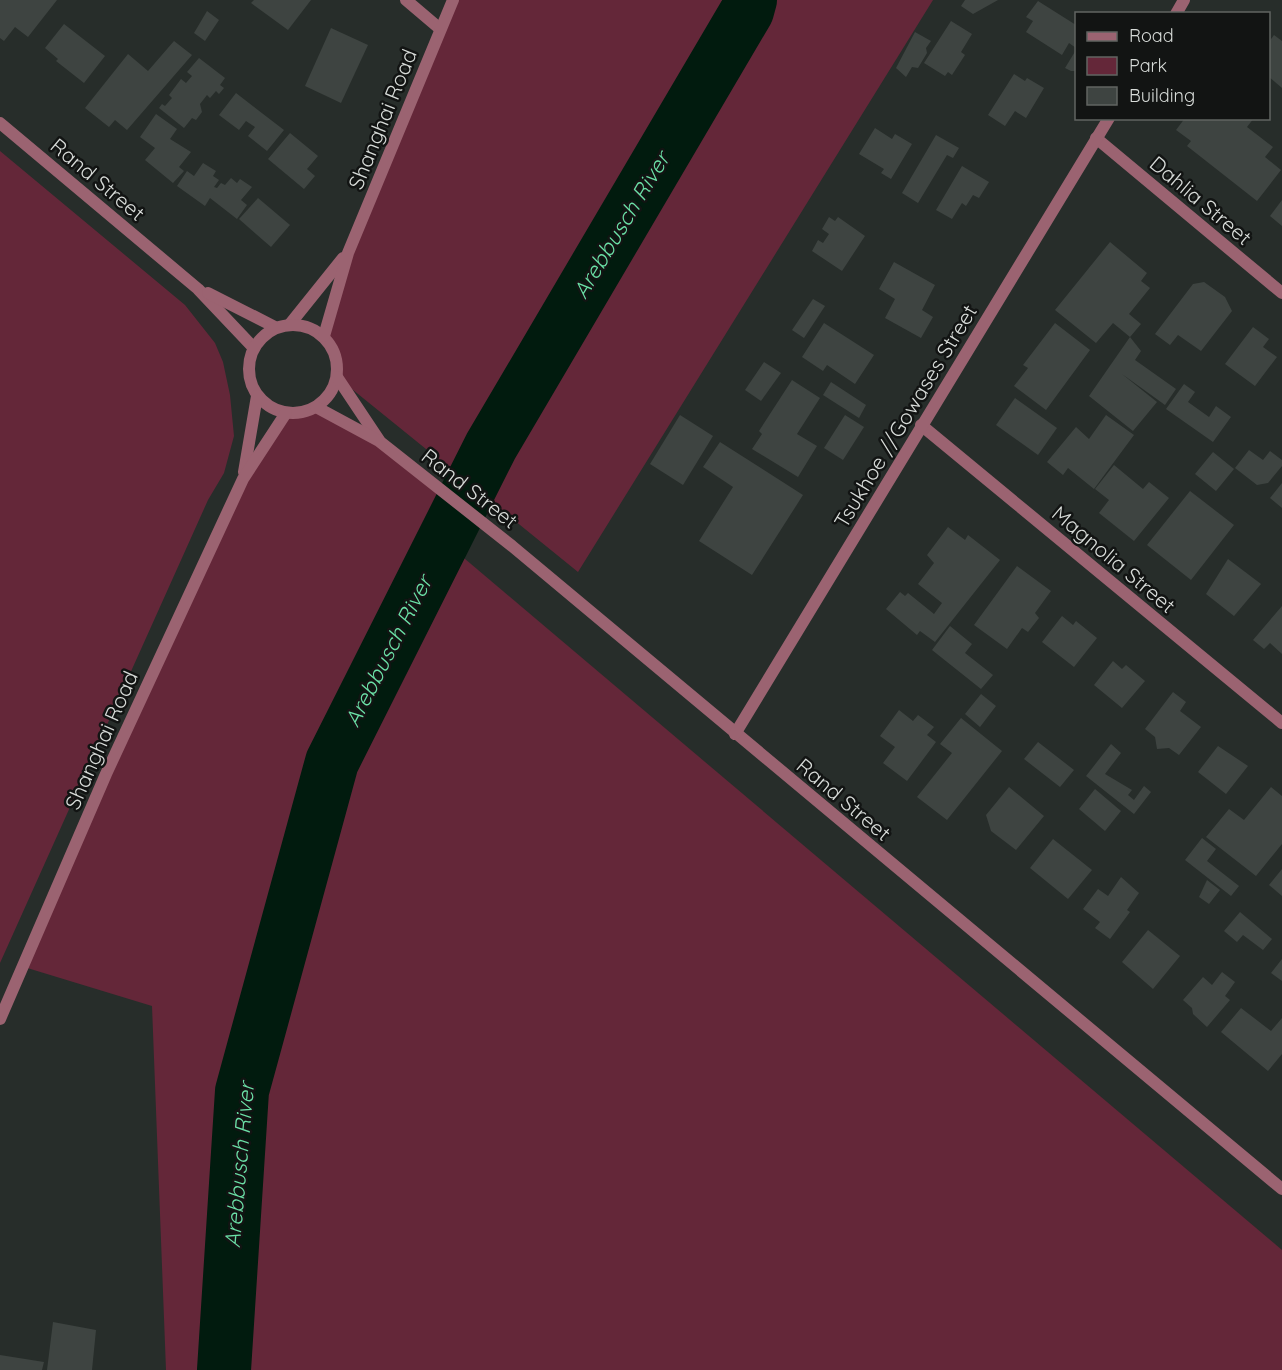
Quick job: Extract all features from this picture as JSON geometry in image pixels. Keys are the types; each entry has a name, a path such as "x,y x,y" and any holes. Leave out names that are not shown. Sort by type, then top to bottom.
{"street":[{"path":"406,0 440,28"},
{"name":"Shanghai Road","path":"324,336 348,253 453,0"},
{"name":"Tsukhoe //Gowases Street","path":"735,734 1107,120"},
{"name":"Rand Street","path":"0,123 198,289 254,347"},
{"name":"Dahlia Street","path":"1096,138 1282,292"},
{"name":"Shanghai Road","path":"290,324 348,253"},
{"name":"Rand Street","path":"198,289 275,327"},
{"path":"290,324 308,327 324,336 336,356 337,377 333,389 316,407 302,412 286,413 270,407 257,396 250,380 249,363 254,347 263,335 275,327 290,324"},
{"name":"Rand Street","path":"337,377 384,445"},
{"path":"243,479 257,396"},
{"name":"Rand Street","path":"316,407 384,445 512,546 1282,1189"},
{"path":"243,479 286,413"},
{"name":"Magnolia Street","path":"921,425 1282,723"},
{"name":"Shanghai Road","path":"0,1018 106,774 243,479"}],"green space":[{"path":"453,0 933,0 578,572 337,377 335,355 324,336 348,253"},
{"path":"0,151 185,305 215,343 223,362 230,395 234,436 224,473 208,500 0,963"},
{"path":"316,407 379,441 460,508 332,762 242,1090 224,1370 166,1370 152,1006 24,967 243,479 286,413"},
{"path":"448,550 458,553 1282,1250 1282,1370 226,1370 245,1090 299,895 342,757"}],"building":[{"path":"0,0 57,0 28,37 15,27 4,41 0,38"},
{"path":"254,0 311,0 288,30 251,3"},
{"path":"965,0 998,0 973,14 961,6"},
{"path":"1038,1 1075,24 1075,47 1069,43 1062,55 1026,32 1033,21 1026,17"},
{"path":"207,11 219,20 205,41 194,33"},
{"path":"951,21 972,34 961,52 965,55 952,75 948,72 945,76 924,63"},
{"path":"64,24 105,56 84,83 56,61 58,59 45,48"},
{"path":"331,28 368,45 341,103 305,86"},
{"path":"915,32 931,41 918,68 912,67 906,77 896,68"},
{"path":"1274,35 1282,41 1282,88 1270,78 1270,41"},
{"path":"174,41 192,55 127,130 115,120 109,127 85,108 128,54 148,71"},
{"path":"1075,52 1075,71 1065,68"},
{"path":"199,58 225,78 220,85 224,88 219,94 216,91 210,98 207,95 200,104 202,112 196,120 192,118 184,128 159,108 162,104 165,106 172,98 169,95 181,79 186,83 192,76 187,72"},
{"path":"1014,74 1025,81 1027,78 1044,88 1026,118 1015,111 1005,126 988,115"},
{"path":"236,93 284,130 267,151 248,136 255,127 246,121 239,130 219,115"},
{"path":"156,114 177,129 170,139 191,152 179,167 184,171 173,183 145,160 155,148 140,137"},
{"path":"1184,120 1252,120 1247,127 1273,147 1265,157 1281,170 1257,201 1187,146 1191,141 1176,130"},
{"path":"875,128 892,139 895,134 912,144 891,179 881,173 884,169 859,154"},
{"path":"290,133 318,156 307,169 315,176 304,189 268,159"},
{"path":"936,135 959,148 953,158 947,155 918,203 902,193"},
{"path":"203,163 216,171 213,176 219,180 214,187 217,188 221,183 225,185 231,178 237,183 240,179 252,187 241,200 247,205 237,219 210,198 205,206 177,186 187,171 194,176"},
{"path":"962,166 989,182 979,198 973,195 966,206 962,203 952,219 936,210"},
{"path":"258,198 290,225 271,247 239,219"},
{"path":"1282,200 1282,226 1270,216"},
{"path":"829,217 835,221 838,217 865,236 842,271 812,251 818,240 823,243 829,234 822,229"},
{"path":"1110,242 1147,273 1141,281 1150,288 1129,314 1141,324 1130,337 1113,323 1096,343 1055,310"},
{"path":"894,262 935,285 922,310 933,317 921,338 885,318 895,299 879,289"},
{"path":"1204,282 1225,297 1232,311 1201,351 1178,335 1170,345 1155,334 1193,284"},
{"path":"813,299 825,306 804,338 792,330"},
{"path":"824,323 874,355 855,384 827,365 823,371 802,357"},
{"path":"1055,323 1090,350 1046,410 1014,386 1028,368 1023,365"},
{"path":"1253,327 1269,339 1263,347 1277,357 1255,386 1225,364"},
{"path":"1130,337 1141,351 1135,360 1176,389 1165,405 1122,374 1157,402 1133,431 1089,396"},
{"path":"764,362 781,373 761,401 745,390"},
{"path":"792,380 820,398 797,434 817,446 798,477 752,449 762,434 759,431"},
{"path":"831,382 866,405 859,418 823,395"},
{"path":"1184,384 1195,392 1188,402 1209,417 1216,406 1231,417 1213,442 1166,409"},
{"path":"1015,398 1057,428 1038,455 996,425"},
{"path":"680,415 713,436 683,485 650,464"},
{"path":"845,415 864,427 843,460 824,448"},
{"path":"1106,415 1134,435 1094,489 1068,468 1063,475 1047,462 1076,427 1089,439"},
{"path":"720,442 803,495 752,575 699,541 733,487 703,467"},
{"path":"1249,450 1263,460 1270,451 1282,460 1282,466 1268,483 1257,485 1235,468"},
{"path":"1213,452 1234,469 1216,491 1195,474"},
{"path":"1114,465 1143,489 1149,482 1169,498 1134,541 1099,513 1109,500 1095,489"},
{"path":"1282,483 1282,508 1270,498"},
{"path":"1190,491 1234,525 1191,580 1147,545"},
{"path":"948,527 965,540 968,535 1000,560 935,642 920,631 917,635 886,609 900,592 905,596 908,593 934,614 942,603 918,584 934,563 927,555"},
{"path":"1228,559 1261,584 1234,616 1206,594"},
{"path":"1017,566 1051,591 1035,613 1039,618 1028,632 1022,628 1007,649 974,625"},
{"path":"1282,606 1282,654 1270,643 1264,649 1253,640"},
{"path":"1062,616 1073,625 1076,621 1097,638 1074,667 1042,642"},
{"path":"950,626 972,644 965,653 993,675 981,689 932,650"},
{"path":"1113,661 1122,669 1126,665 1145,681 1122,708 1094,685"},
{"path":"1173,692 1186,702 1180,711 1201,727 1179,755 1169,748 1157,749 1155,737 1145,729"},
{"path":"981,694 996,706 980,727 965,714"},
{"path":"899,710 913,721 918,715 934,727 927,735 936,742 907,781 883,763 895,747 880,736"},
{"path":"961,718 1002,751 947,820 917,797 952,753 940,744"},
{"path":"1038,742 1074,770 1060,787 1024,759"},
{"path":"1111,744 1121,753 1105,774 1132,790 1128,795 1134,800 1144,786 1151,792 1134,814 1086,776"},
{"path":"1218,746 1248,766 1226,794 1198,772"},
{"path":"1009,787 1044,816 1016,850 991,831 986,815"},
{"path":"1271,787 1282,796 1282,844 1256,876 1206,837 1229,809 1244,820"},
{"path":"1095,789 1121,811 1105,831 1079,809"},
{"path":"1202,838 1216,849 1207,861 1239,886 1231,896 1185,860"},
{"path":"1053,839 1092,870 1068,899 1030,868"},
{"path":"1282,869 1282,896 1269,885"},
{"path":"1121,877 1139,893 1127,910 1130,912 1110,939 1095,928 1100,922 1083,909 1098,889 1108,896"},
{"path":"1207,880 1220,890 1209,904 1199,897"},
{"path":"1240,912 1272,939 1263,950 1243,935 1237,942 1224,931"},
{"path":"1148,930 1180,956 1153,989 1122,962"},
{"path":"1282,959 1282,981 1271,973"},
{"path":"1222,972 1235,982 1225,996 1230,1000 1207,1027 1193,1014 1192,1008 1183,1000 1203,977 1212,985"},
{"path":"1241,1008 1271,1031 1282,1018 1282,1054 1268,1071 1221,1032"},
{"path":"53,1322 96,1330 92,1370 47,1370"},
{"path":"0,1355 44,1362 42,1370 0,1370"}],"waterway":[{"name":"Arebbusch River","path":"224,1370 242,1091 332,762 491,446 747,11 750,0"}]}
